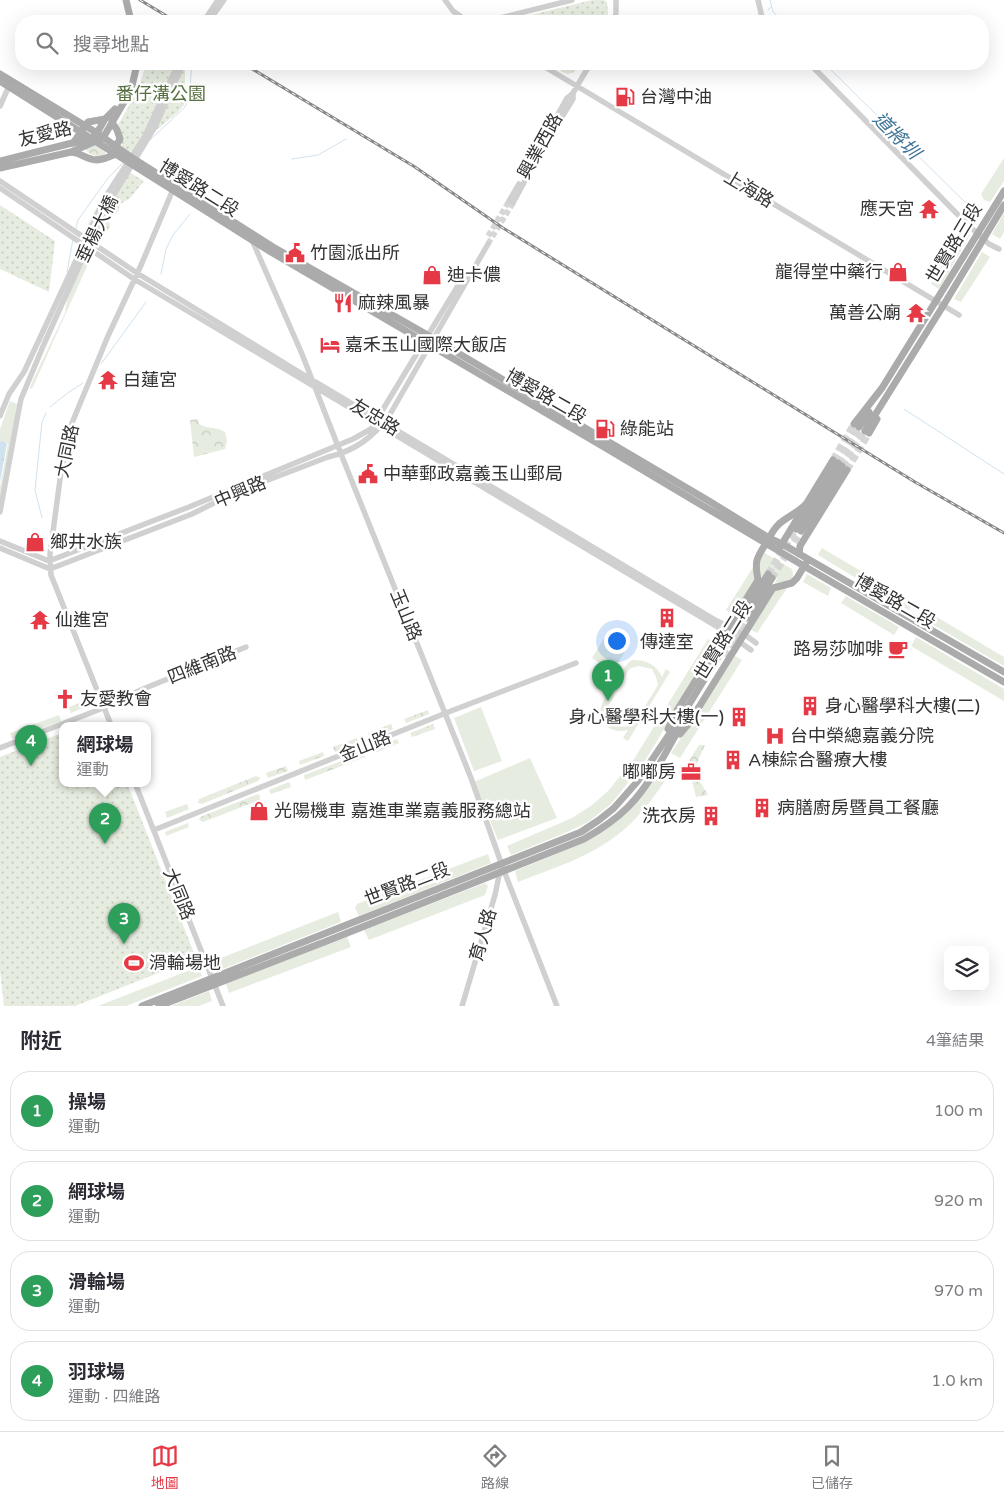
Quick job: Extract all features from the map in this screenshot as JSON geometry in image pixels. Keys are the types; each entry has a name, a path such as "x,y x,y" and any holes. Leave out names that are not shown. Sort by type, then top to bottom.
{"main road":[{"path":"126,0 130,15"},
{"path":"131,0 134,15"},
{"path":"71,152 80,153 90,159 97,160 116,150 120,140 112,118 127,86 131,70"},
{"path":"97,138 132,86 136,70"},
{"name":"博愛路二段","path":"0,74 174,187 253,241 428,340"},
{"name":"博愛路二段","path":"0,81 83,129"},
{"path":"72,143 88,122 112,118"},
{"name":"友愛路","path":"0,162 97,138"},
{"name":"友愛路","path":"0,168 71,152 97,138"},
{"name":"博愛路二段","path":"174,187 604,447 767,541 810,559 1004,672"},
{"name":"世賢路三段","path":"1004,191 882,388 862,429 894,385 1004,206"},
{"path":"767,541 780,523 796,514 840,465"},
{"path":"780,546 796,529 840,465"},
{"path":"799,554 800,546 840,465"},
{"path":"796,529 805,505"},
{"name":"世賢路二段","path":"660,754 676,712 758,580 756,558 767,541"},
{"name":"博愛路二段","path":"780,546 804,566 1004,682"},
{"path":"804,566 810,559"},
{"name":"世賢路二段","path":"159,1006 355,920 502,869 581,832 599,820 624,798 660,754 689,723 773,588 792,583 804,566"},
{"name":"世賢路二段","path":"744,617 770,576"},
{"name":"世賢路二段","path":"660,754 685,711 722,655"},
{"name":"世賢路二段","path":"142,1006 213,981"}],"street":[{"path":"208,15 218,0"},
{"path":"213,15 224,0"},
{"path":"445,0 459,15"},
{"path":"512,15 572,0"},
{"path":"616,0 616,15"},
{"path":"758,0 762,15"},
{"name":"垂楊大橋","path":"0,416 9,394 24,372 106,196 145,136 175,70"},
{"name":"垂楊大橋","path":"0,512 21,399 30,377 104,211 156,125 181,70"},
{"name":"上海路","path":"550,70 959,315"},
{"name":"興業西路","path":"511,202 567,98 573,93 586,70"},
{"path":"816,70 977,234 999,249"},
{"path":"0,106 9,86"},
{"name":"友忠路","path":"0,182 69,231"},
{"name":"大同路","path":"111,722 50,569 50,561 61,472 72,422 174,187"},
{"name":"友忠路","path":"0,188 79,237 136,276 382,425 728,630 751,650"},
{"name":"玉山路","path":"244,228 253,241 315,384 341,454 484,812 502,869 557,1006"},
{"path":"428,340 487,243"},
{"name":"中興路","path":"50,561 338,446 371,429 428,340"},
{"name":"中興路","path":"50,569 192,514 240,491 328,457 341,454 365,442 382,425 428,340"},
{"path":"0,542 50,561"},
{"path":"0,548 50,569"},
{"name":"友忠路","path":"728,630 744,634 756,643"},
{"name":"四維南路","path":"67,722 246,647"},
{"name":"金山路","path":"154,830 445,713 576,663"},
{"name":"四維南路","path":"0,748 59,725"},
{"name":"大同路","path":"137,787 223,1006"},
{"name":"育人路","path":"462,1006 502,869"}],"green space":[{"path":"592,0 604,0 607,2 608,15 531,15"},
{"name":"番仔溝公園","path":"144,70 185,70 185,91 188,93 184,105 177,113 130,152 122,146 122,137 118,125 138,88"},
{"path":"559,70 576,70 574,72 567,74"},
{"path":"97,145 106,153 101,156 95,156 85,149"},
{"path":"1004,158 1004,181 990,202 984,200 981,194"},
{"path":"129,172 144,181 129,199 120,204 117,213 109,221 110,227 103,237 87,226 98,205"},
{"path":"0,205 55,241 49,292 0,269"},
{"path":"1004,213 1004,232 1000,239 992,234"},
{"path":"962,230 970,235 939,289 931,284"},
{"path":"982,252 990,257 961,302 954,299"},
{"path":"74,256 88,264 32,389 30,388 33,380 65,313"},
{"path":"10,401 17,404 0,501 0,487 8,443 0,441 0,429"},
{"path":"198,419 199,424 203,426 225,432 227,441 225,449 194,457 190,420"},
{"path":"822,548 913,602 909,610 818,555"},
{"path":"763,552 792,569 791,581 775,583 777,578 766,571 760,579 758,561"},
{"path":"755,564 756,580 733,615 726,610"},
{"path":"807,574 831,588 828,596 803,582"},
{"path":"789,585 757,633 751,630 775,589"},
{"path":"846,596 899,627 894,635 841,603"},
{"path":"930,613 1004,657 1004,666 925,620"},
{"path":"605,637 626,650 613,671 592,658"},
{"path":"916,637 1004,689 1004,701 911,646"},
{"path":"708,639 716,643 643,764 611,804 588,822 511,855 507,846 572,818 592,805 608,791 634,759"},
{"path":"735,656 742,660 680,758 671,753"},
{"path":"632,660 646,662 654,666 662,677 666,669 670,672 628,741 623,738 628,730 617,731 607,727 601,719 600,713 606,696","holes":["639,666 652,669 658,685 634,724 623,727 614,723 608,718 607,708 628,671"]},
{"path":"92,698 94,703 71,713 69,707"},
{"path":"481,707 502,761 474,771 454,718"},
{"path":"428,710 429,714 406,723 404,719"},
{"path":"59,715 61,721 12,739 10,733"},
{"path":"391,724 393,729 370,738 368,733"},
{"path":"433,724 435,729 412,737 410,733"},
{"path":"59,734 59,787 129,787 196,958 75,1006 4,1006 0,970 0,757"},
{"path":"357,738 359,744 335,752 333,747"},
{"path":"397,739 399,743 375,753 373,749"},
{"path":"699,745 705,745 696,765 689,761"},
{"path":"323,752 324,756 300,765 299,761"},
{"path":"363,753 365,757 305,780 304,775"},
{"path":"530,758 557,818 498,840 474,782"},
{"path":"286,766 288,771 268,778 266,773"},
{"path":"662,767 670,773 646,807 624,830 605,844 581,857 518,882 515,871 594,836 643,794"},
{"path":"256,776 260,778 258,781 202,804 198,803 199,799"},
{"path":"699,780 708,795 696,797 692,781"},
{"path":"289,782 291,787 271,794 269,790"},
{"path":"258,794 260,800 203,822 199,820 200,817"},
{"path":"187,804 189,809 167,818 165,812"},
{"path":"188,823 189,827 166,836 165,832"},
{"path":"488,854 491,863 359,916 355,908 357,904"},
{"path":"485,883 488,886 485,895 369,940 364,930"},
{"path":"338,912 341,922 220,970 216,960"},
{"path":"347,937 351,947 229,993 226,984"},
{"path":"198,967 202,976 126,1006 98,1006"},
{"path":"209,991 212,1001 199,1006 171,1006"}],"water":[{"path":"0,441 7,443 0,482"}],"waterway":[{"name":"道將圳","path":"770,0 773,12 776,15"},
{"name":"道將圳","path":"768,10 771,7"},
{"path":"149,141 185,107 189,98 191,70"},
{"name":"道將圳","path":"831,70 969,206"},
{"path":"292,159 318,155 346,139"},
{"path":"76,228 78,220 108,178 123,163"},
{"path":"202,197 209,192"},
{"path":"161,274 166,249 173,235 190,214"},
{"path":"67,272 73,239"},
{"path":"101,364 146,302"},
{"path":"50,407 83,383"},
{"path":"904,409 1004,474"},
{"path":"42,518 35,490 42,422 46,413"}],"tunnel":[{"path":"488,236 509,201"},
{"path":"488,244 513,203"},
{"path":"833,460 854,424"},
{"path":"838,463 859,427"},
{"path":"842,466 865,431"},
{"path":"847,470 869,433"},
{"path":"768,574 796,529"},
{"path":"772,578 801,531"},
{"path":"724,648 742,616"},
{"path":"724,656 746,618"}],"railway":[{"path":"140,0 165,15"},
{"path":"254,70 415,167 503,228 915,482 1004,533"}],"place":[{"name":"台灣中油","path":"625,97"},
{"name":"應天宮","path":"929,209"},
{"name":"竹園派出所","path":"295,253"},
{"name":"龍得堂中藥行","path":"898,272"},
{"name":"迪卡儂","path":"432,275"},
{"name":"麻辣風暴","path":"343,303"},
{"name":"萬善公廟","path":"916,313"},
{"name":"嘉禾玉山國際大飯店","path":"330,345"},
{"name":"白蓮宮","path":"108,380"},
{"name":"綠能站","path":"605,429"},
{"name":"中華郵政嘉義玉山郵局","path":"368,474"},
{"name":"鄉井水族","path":"35,542"},
{"name":"傳達室","path":"667,618"},
{"name":"仙進宮","path":"40,620"},
{"name":"路易莎咖啡","path":"898,649"},
{"name":"友愛教會","path":"65,699"},
{"name":"操場","path":"608,701"},
{"name":"身心醫學科大樓(二)","path":"810,706"},
{"name":"身心醫學科大樓(一)","path":"739,717"},
{"name":"台中榮總嘉義分院","path":"775,736"},
{"name":"A棟綜合醫療大樓","path":"733,760"},
{"name":"羽球場","path":"31,766"},
{"name":"嘟嘟房","path":"691,772"},
{"name":"病膳廚房暨員工餐廳","path":"762,808"},
{"name":"光陽機車 嘉進車業嘉義服務總站","path":"259,811"},
{"name":"洗衣房","path":"711,816"},
{"name":"網球場","path":"105,844"},
{"name":"滑輪場","path":"124,944"},
{"name":"滑輪場地","path":"134,963"}]}
